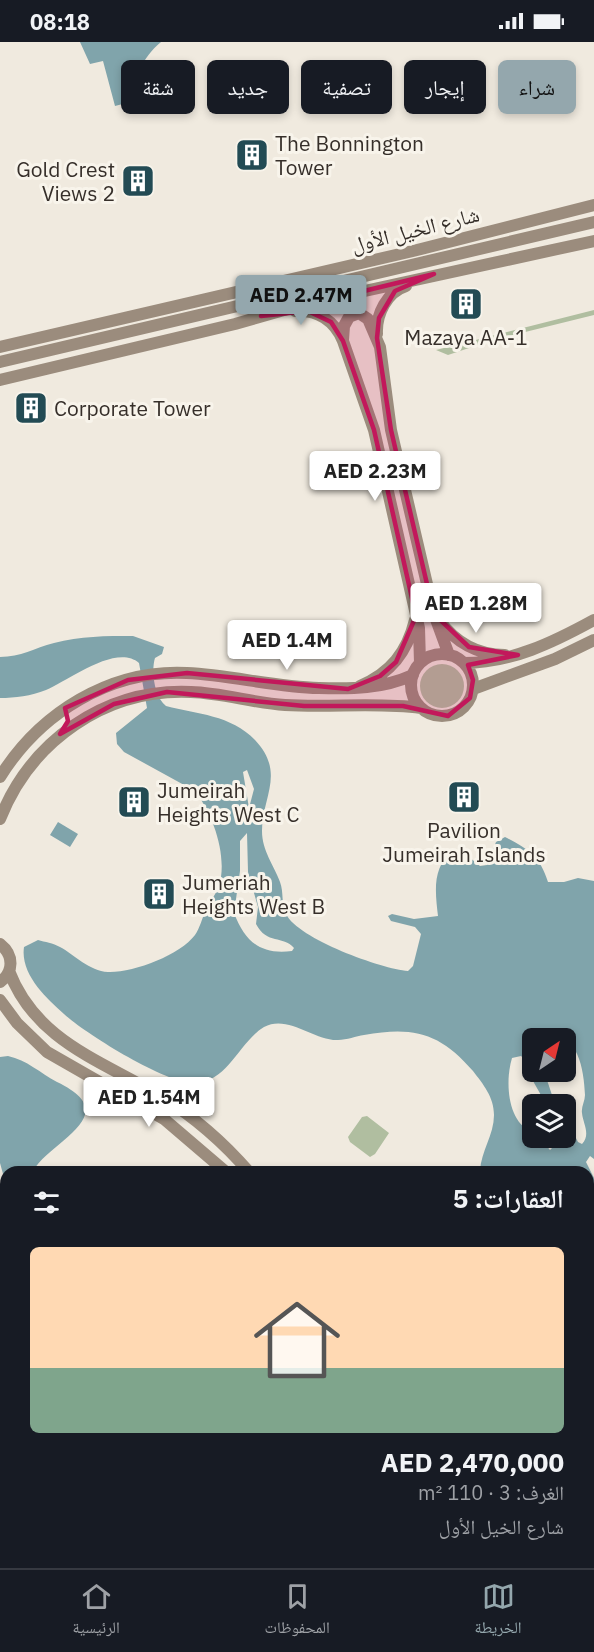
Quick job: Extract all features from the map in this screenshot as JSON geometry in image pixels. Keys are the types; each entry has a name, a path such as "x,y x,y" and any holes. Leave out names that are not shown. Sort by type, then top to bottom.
{"street":[{"name":"شارع الخيل الأول","path":"0,347 413,251 594,205"},
{"name":"شارع الخيل الأول","path":"0,362 594,222"},
{"path":"0,380 434,274 594,241"},
{"path":"377,338 379,318 390,295 401,287 425,280 434,274"},
{"path":"261,316 308,311 331,322 344,341 374,430 416,616 420,663"},
{"path":"344,341 345,321 353,314 359,313 368,318 382,357 389,423 434,614 449,655"},
{"path":"434,614 451,634 469,647 490,654 518,655"},
{"path":"352,688 380,676 396,662 408,643 416,616"},
{"path":"421,708 412,693 413,675 420,663 438,654 449,655 464,663 483,663 518,655 594,620"},
{"path":"473,689 555,659 594,640"},
{"path":"0,819 27,769 60,735 94,713 134,697 167,692 208,693 281,705 385,705 421,708 438,716 457,713 465,707 473,689 473,680 464,663"},
{"path":"0,777 34,733 65,708 96,691 128,680 166,673 209,675 290,687 352,688 384,686 413,675"},
{"path":"60,735 68,721 65,708"},
{"path":"1,944 10,957 9,971 15,986 35,1016 61,1040 90,1059 179,1108 222,1144 243,1166"},
{"path":"0,982 9,971"},
{"path":"0,1000 31,1038 81,1074 164,1119 219,1166"},
{"path":"81,1074 90,1059"},
{"path":"102,1085 109,1069"}],"highlighted area":[{"path":"434,274 395,291 379,318 377,338 391,430 434,614 469,647 518,655 468,665 473,680 470,698 448,716 403,706 304,706 167,692 114,704 60,734 68,721 65,708 128,680 187,673 348,689 380,676 396,662 416,616 374,430 343,341 331,322 308,311 261,316"}],"green space":[{"path":"594,310 594,315 493,340 448,355 436,350"},
{"path":"442,664 458,670 464,686 458,702 442,708 426,702 420,686 426,670"},
{"path":"367,1116 389,1133 375,1154 370,1157 350,1142 348,1137 362,1117"}],"water":[{"path":"80,42 161,42 145,60 121,60 121,104 115,106 103,61 90,64"},
{"path":"133,636 164,647 162,654 155,658 154,663 156,690 162,702 166,706 224,720 246,732 255,740 264,752 271,774 262,831 264,845 280,882 286,914 306,933 342,951 380,965 408,971 413,966 421,934 415,927 391,921 388,916 392,914 414,919 438,916 436,897 438,871 454,849 463,852 480,866 487,865 496,842 505,837 532,854 545,873 548,882 564,882 578,878 594,881 594,1159 590,1156 586,1162 588,1166 481,1166 493,1122 492,1102 473,1071 461,1058 449,1048 425,1035 397,1031 338,1040 320,1037 292,1026 273,1024 255,1034 225,1069 216,1076 195,1083 165,1075 127,1056 75,1023 50,1001 30,976 26,967 24,947 38,940 52,944 66,950 88,966 101,971 118,972 143,966 179,949 195,935 217,890 222,866 219,843 212,820 195,791 124,752 117,744 116,733 147,708 139,663 129,658 105,660 40,692 0,698 0,657 14,656 54,643 93,637","holes":["247,770 254,789 249,808 243,772","247,833 248,872 258,907 256,924 260,931 290,944 294,948 292,951 271,951 255,944 243,932 234,913 240,871 240,841","522,1028 576,1028 576,1052 581,1064 585,1095 582,1111 585,1140 582,1144 576,1138 576,1148 552,1148 550,1150 548,1148 522,1148 522,1125 513,1110 509,1089 512,1058 522,1057"]},
{"path":"58,822 78,834 70,847 50,835"},
{"path":"8,1056 27,1064 77,1094 85,1105 84,1116 78,1127 37,1166 1,1166 0,1057"},
{"path":"534,1082 548,1082 552,1094 540,1094"}],"place":[{"name":"The Bonnington Tower","path":"252,155"},
{"name":"Gold Crest Views 2","path":"138,181"},
{"name":"Mazaya AA-1","path":"466,304"},
{"name":"Corporate Tower","path":"31,408"},
{"name":"Pavilion Jumeirah Islands","path":"464,797"},
{"name":"Jumeirah Heights West C","path":"134,802"},
{"name":"Jumeriah Heights West B","path":"159,894"}]}
